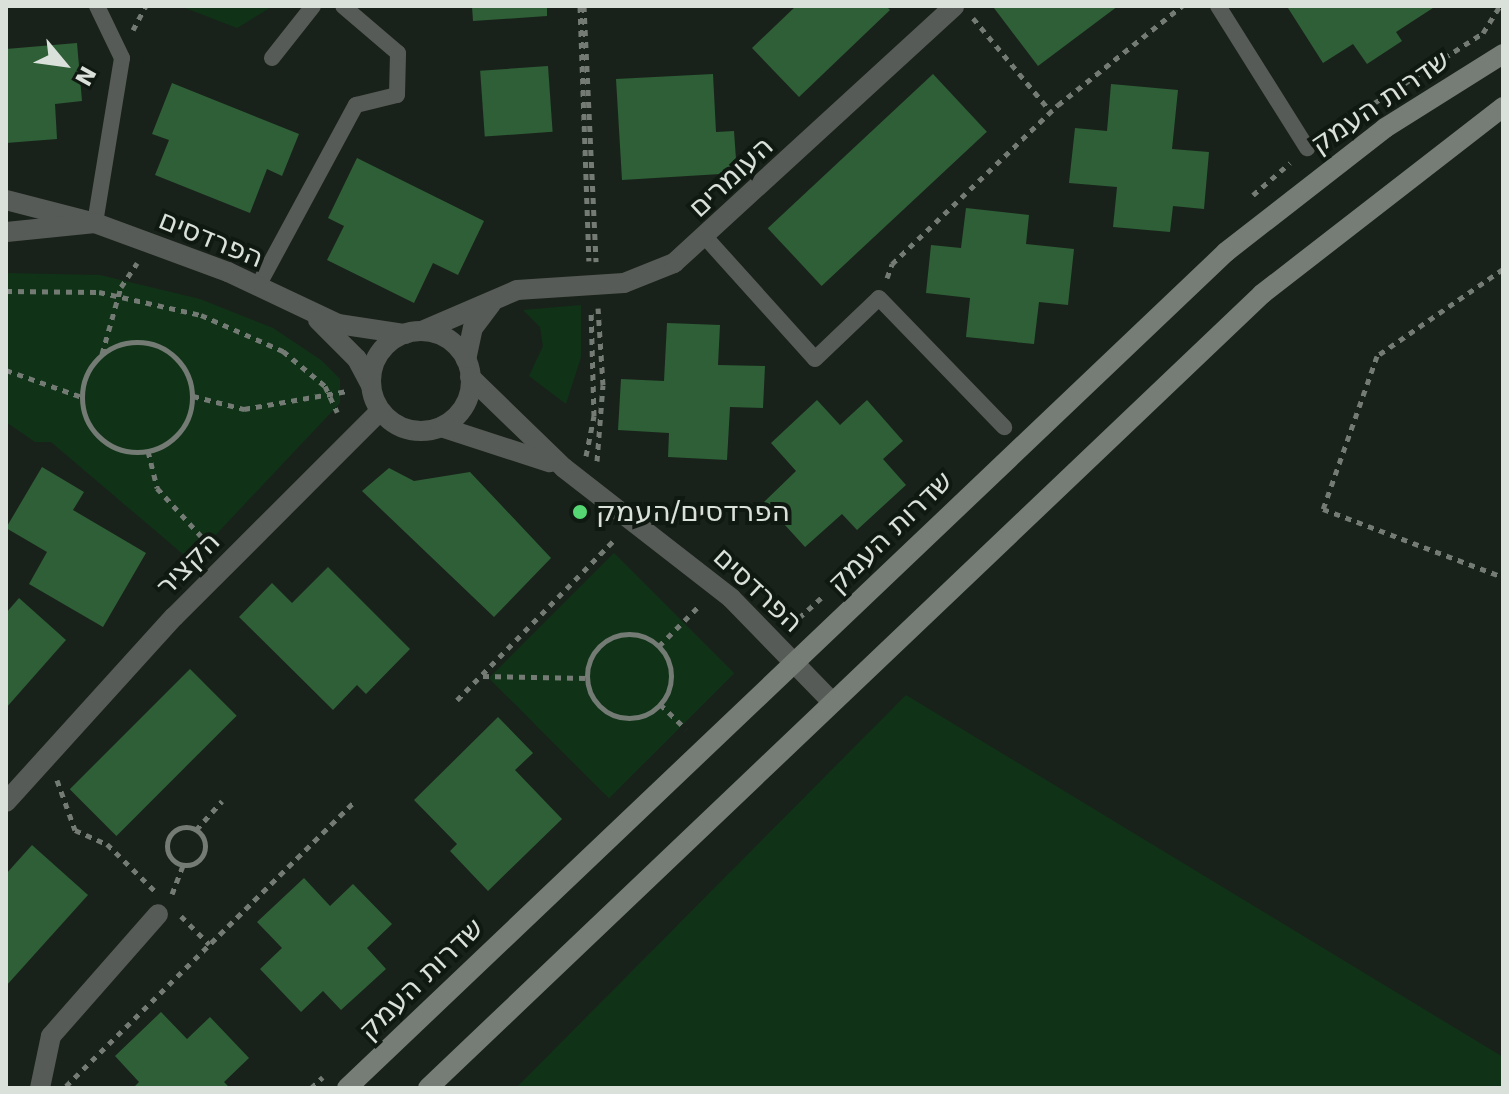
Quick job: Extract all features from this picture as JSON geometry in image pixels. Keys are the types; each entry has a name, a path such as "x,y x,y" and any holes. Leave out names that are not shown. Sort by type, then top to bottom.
{"street":[{"name":"העומרים","path":"414,332 500,296 649,276 707,239 950,10"},
{"name":"שדרות העמק","path":"347,1088 1226,252 1385,128 1503,54"},
{"path":"428,1088 1262,294 1503,107"},
{"name":"הפרדסים","path":"6,200 95,223 364,331 414,332"},
{"name":"הפרדסים","path":"6,232 95,223"},
{"path":"468,368 448,339 414,332 379,354 371,385 380,411 409,430 441,427 464,407 473,328 500,296"},
{"name":"הפרדסים","path":"306,310 357,359 371,385"},
{"name":"הפרדסים","path":"468,368 633,521 717,587 832,702"},
{"name":"הקציר","path":"6,802 229,562 380,411"},
{"name":"הפרדסים","path":"441,427 580,472"},
{"path":"40,1088 51,1036 167,910"}],"lane":[{"path":"95,223 122,58 97,6"},
{"path":"272,58 313,6"},
{"path":"258,286 356,105 397,95 398,53 343,6"},
{"path":"1218,6 1307,148"},
{"path":"707,239 815,359 879,298 1004,427"}],"path":[{"path":"580,472 594,416 593,285 582,6"},
{"path":"879,298 892,264 1051,112 1182,6"},
{"path":"950,10 959,30 974,17 1051,112"},
{"path":"102,355 137,341 164,348 179,360 193,396 180,432 148,451 111,445 95,433 82,397 86,378 102,355 118,295 150,244"},
{"path":"1503,269 1377,356 1323,509 1503,577"},
{"path":"580,472 603,385 593,285"},
{"path":"6,291 118,295 201,315 263,340 312,372 337,412"},
{"path":"6,370 82,397"},
{"path":"193,396 244,409 327,396 371,385"},
{"path":"148,451 157,488 185,525 229,562"},
{"path":"457,700 633,521"},
{"path":"659,646 717,587"},
{"path":"776,618 787,629"},
{"path":"643,635 659,646 671,673 660,704 635,717 620,717 598,705 587,678 592,655 614,636 643,635"},
{"path":"482,675 587,678"},
{"path":"660,704 686,729"},
{"path":"42,763 58,781 75,830 107,844 167,910 209,944"},
{"path":"64,1088 356,800"},
{"path":"196,830 222,801"},
{"path":"181,828 196,830 203,854 189,865 177,863 168,854 170,835 181,828"}],"green space":[{"path":"180,6 273,6 237,28"},
{"path":"6,273 100,275 200,299 273,328 321,360 340,379 340,403 191,561 51,442 35,442 6,422"},
{"path":"581,305 581,357 566,404 529,376 543,346 540,327 523,310"},
{"path":"614,553 734,673 609,798 489,678"},
{"path":"906,695 1503,1057 1503,1088 516,1088"}],"building":[{"path":"472,6 547,6 547,16 473,21"},
{"path":"796,6 886,6 890,10 799,97 752,48"},
{"path":"996,6 1118,6 1038,66 994,8"},
{"path":"1436,6 1396,32 1402,41 1367,64 1353,44 1323,63 1288,8"},
{"path":"77,43 82,101 55,104 57,139 6,143 6,49"},
{"path":"548,66 553,132 485,137 480,71"},
{"path":"713,74 716,132 734,131 737,173 622,180 616,79"},
{"path":"933,74 987,132 822,286 768,228"},
{"path":"172,83 299,134 282,176 267,169 250,213 155,175 169,140 152,134"},
{"path":"1111,84 1178,90 1172,149 1209,152 1204,209 1173,206 1170,232 1113,227 1117,187 1069,183 1075,128 1107,131"},
{"path":"357,158 484,221 458,275 433,263 414,303 327,260 344,226 328,218"},
{"path":"966,208 1029,215 1026,244 1074,249 1068,305 1039,302 1034,344 966,337 970,298 926,293 931,245 961,248"},
{"path":"667,323 720,325 718,365 765,366 763,408 730,407 727,460 668,457 669,433 618,430 621,379 664,381"},
{"path":"817,400 840,425 867,400 903,441 883,459 906,485 857,530 842,514 805,547 764,502 796,471 771,443"},
{"path":"42,467 84,492 73,510 146,553 103,627 29,584 47,552 6,528"},
{"path":"389,468 414,481 470,472 551,558 494,617 362,491"},
{"path":"328,567 410,649 366,694 357,685 333,710 239,617 272,583 292,603"},
{"path":"19,598 66,640 6,708 6,613"},
{"path":"190,669 237,716 116,836 70,789"},
{"path":"498,717 533,753 515,770 562,819 488,891 450,851 457,844 414,800"},
{"path":"32,845 88,895 6,986 6,874"},
{"path":"304,878 330,906 353,884 392,924 367,948 386,969 341,1010 323,991 301,1012 260,969 282,948 257,922"},
{"path":"161,1012 187,1039 210,1017 249,1058 224,1082 230,1088 133,1088 139,1082 115,1056"}],"place":[{"name":"הפרדסים/העמק","path":"580,512"}]}
